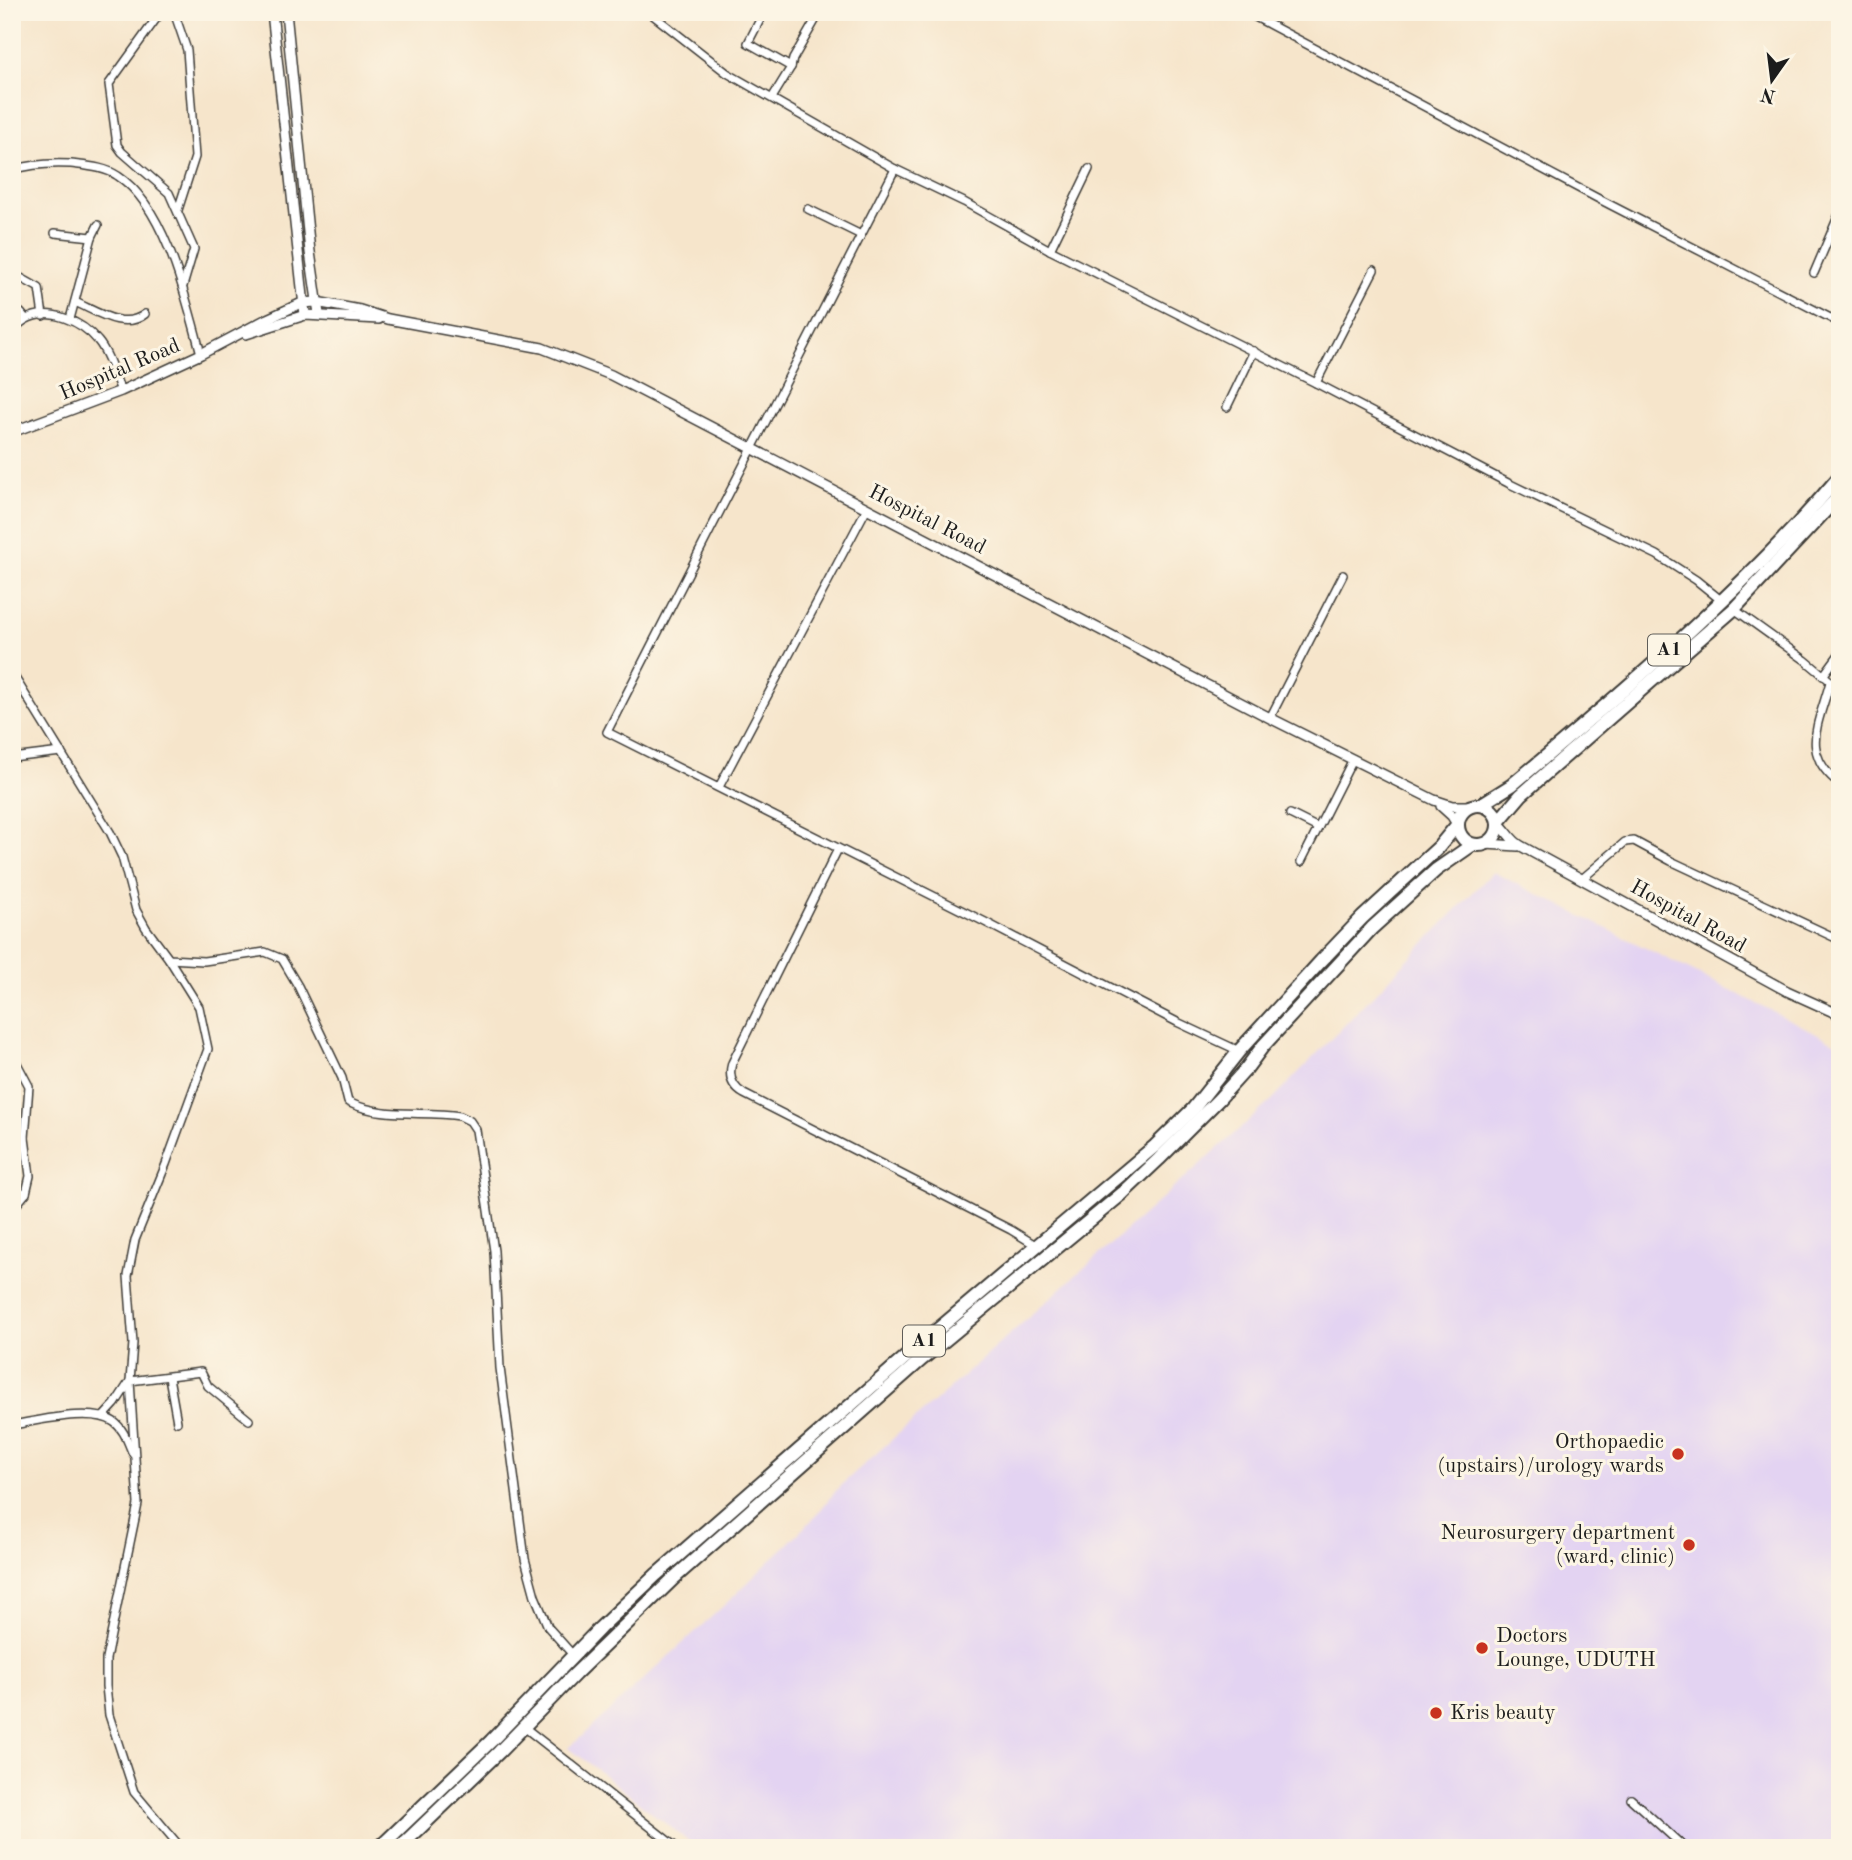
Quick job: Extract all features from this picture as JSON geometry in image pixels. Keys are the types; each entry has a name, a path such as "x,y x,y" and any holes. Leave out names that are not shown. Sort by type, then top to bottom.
{"highway":[{"name":"A1","path":"1475,805 1506,789 1722,601 1780,545 1840,476"},
{"name":"A1","path":"1500,824 1512,804 1734,609 1840,495"},
{"path":"1475,805 1493,812 1500,824 1496,835 1479,844 1462,839 1457,825 1462,812 1475,805"},
{"name":"A1","path":"379,1848 491,1741 573,1655 656,1575 923,1342 1155,1146 1193,1109 1240,1051 1362,918 1438,848 1457,825"},
{"name":"A1","path":"399,1848 628,1622 750,1510 922,1359 1159,1160 1219,1100 1272,1036 1372,928 1445,863 1479,844"}],"street":[{"path":"161,12 141,42 111,78 108,90 117,145 169,193 194,248 183,286"},
{"path":"174,12 187,50 195,157 178,210"},
{"path":"272,12 305,316"},
{"path":"286,12 310,253 319,314"},
{"path":"649,12 727,73 895,169 1508,483 1657,555 1696,580 1722,601"},
{"path":"764,12 748,43 791,67"},
{"path":"1251,13 1840,323"},
{"path":"772,98 816,19"},
{"path":"274,35 288,34"},
{"path":"12,170 55,163 101,168 118,176 150,209 183,286 201,354"},
{"path":"895,169 607,732 1177,1022 1240,1051"},
{"path":"1050,250 1089,169"},
{"path":"808,209 861,235"},
{"path":"1814,273 1840,212"},
{"path":"70,319 92,237 98,225"},
{"path":"12,232 15,233 12,249"},
{"path":"55,233 92,237"},
{"path":"297,255 310,253"},
{"path":"1316,383 1374,270"},
{"path":"12,273 39,288 43,316"},
{"path":"75,302 122,322 132,321 145,314"},
{"path":"239,336 302,303 316,302 360,310 388,319"},
{"path":"12,311 21,313 26,319"},
{"path":"239,336 319,314 358,319 388,319"},
{"path":"12,331 26,319 43,316 70,319 88,330 100,343 121,391"},
{"name":"Hospital Road","path":"388,319 542,348 611,375 1270,718 1434,800"},
{"name":"Hospital Road","path":"12,432 121,391 239,336"},
{"path":"1227,407 1254,351"},
{"path":"719,787 867,508"},
{"path":"1270,718 1343,575"},
{"path":"1734,609 1840,689"},
{"path":"1823,676 1840,653"},
{"path":"12,673 110,831 122,857 136,910 199,1007 208,1049 135,1240 128,1276 133,1343 130,1381 138,1504 106,1659 109,1715 134,1792 181,1848"},
{"path":"1830,682 1815,741 1815,754 1821,766 1840,784"},
{"path":"12,758 61,752"},
{"path":"1301,862 1353,760"},
{"path":"1434,800 1452,806 1475,805"},
{"path":"1434,800 1452,816 1457,825"},
{"path":"1290,814 1318,828"},
{"path":"1500,824 1510,838 1521,846"},
{"path":"1582,879 1625,842 1634,841 1840,940"},
{"path":"1479,844 1521,846"},
{"name":"Hospital Road","path":"1521,846 1787,991 1840,1015"},
{"path":"838,849 732,1063 730,1074 733,1085 744,1094 1011,1230 1038,1247"},
{"path":"169,959 204,961 265,952 276,955 282,959 298,986 342,1078 348,1102 357,1107 382,1112 460,1116 470,1121 476,1130 494,1251 500,1368 525,1559 548,1627 573,1655"},
{"path":"12,1054 16,1067 29,1086 25,1139 30,1176 26,1193 12,1210"},
{"path":"12,1137 25,1139"},
{"path":"12,1191 26,1193"},
{"path":"130,1381 201,1372 208,1386 249,1420"},
{"path":"169,1377 177,1422"},
{"path":"103,1417 116,1404 130,1381"},
{"path":"12,1425 83,1415 103,1417 116,1423 125,1436 135,1461"},
{"path":"524,1727 677,1848"},
{"path":"1631,1798 1685,1848"}],"shaded area":[{"path":"1493,872 1840,1045 1840,1848 697,1848 569,1748 732,1598 813,1519 840,1486 1272,1100"}],"place":[{"name":"Orthopaedic (upstairs)/urology wards","path":"1678,1454"},
{"name":"Neurosurgery department (ward, clinic)","path":"1689,1545"},
{"name":"Doctors Lounge, UDUTH","path":"1482,1648"},
{"name":"Kris beauty","path":"1436,1713"}]}
